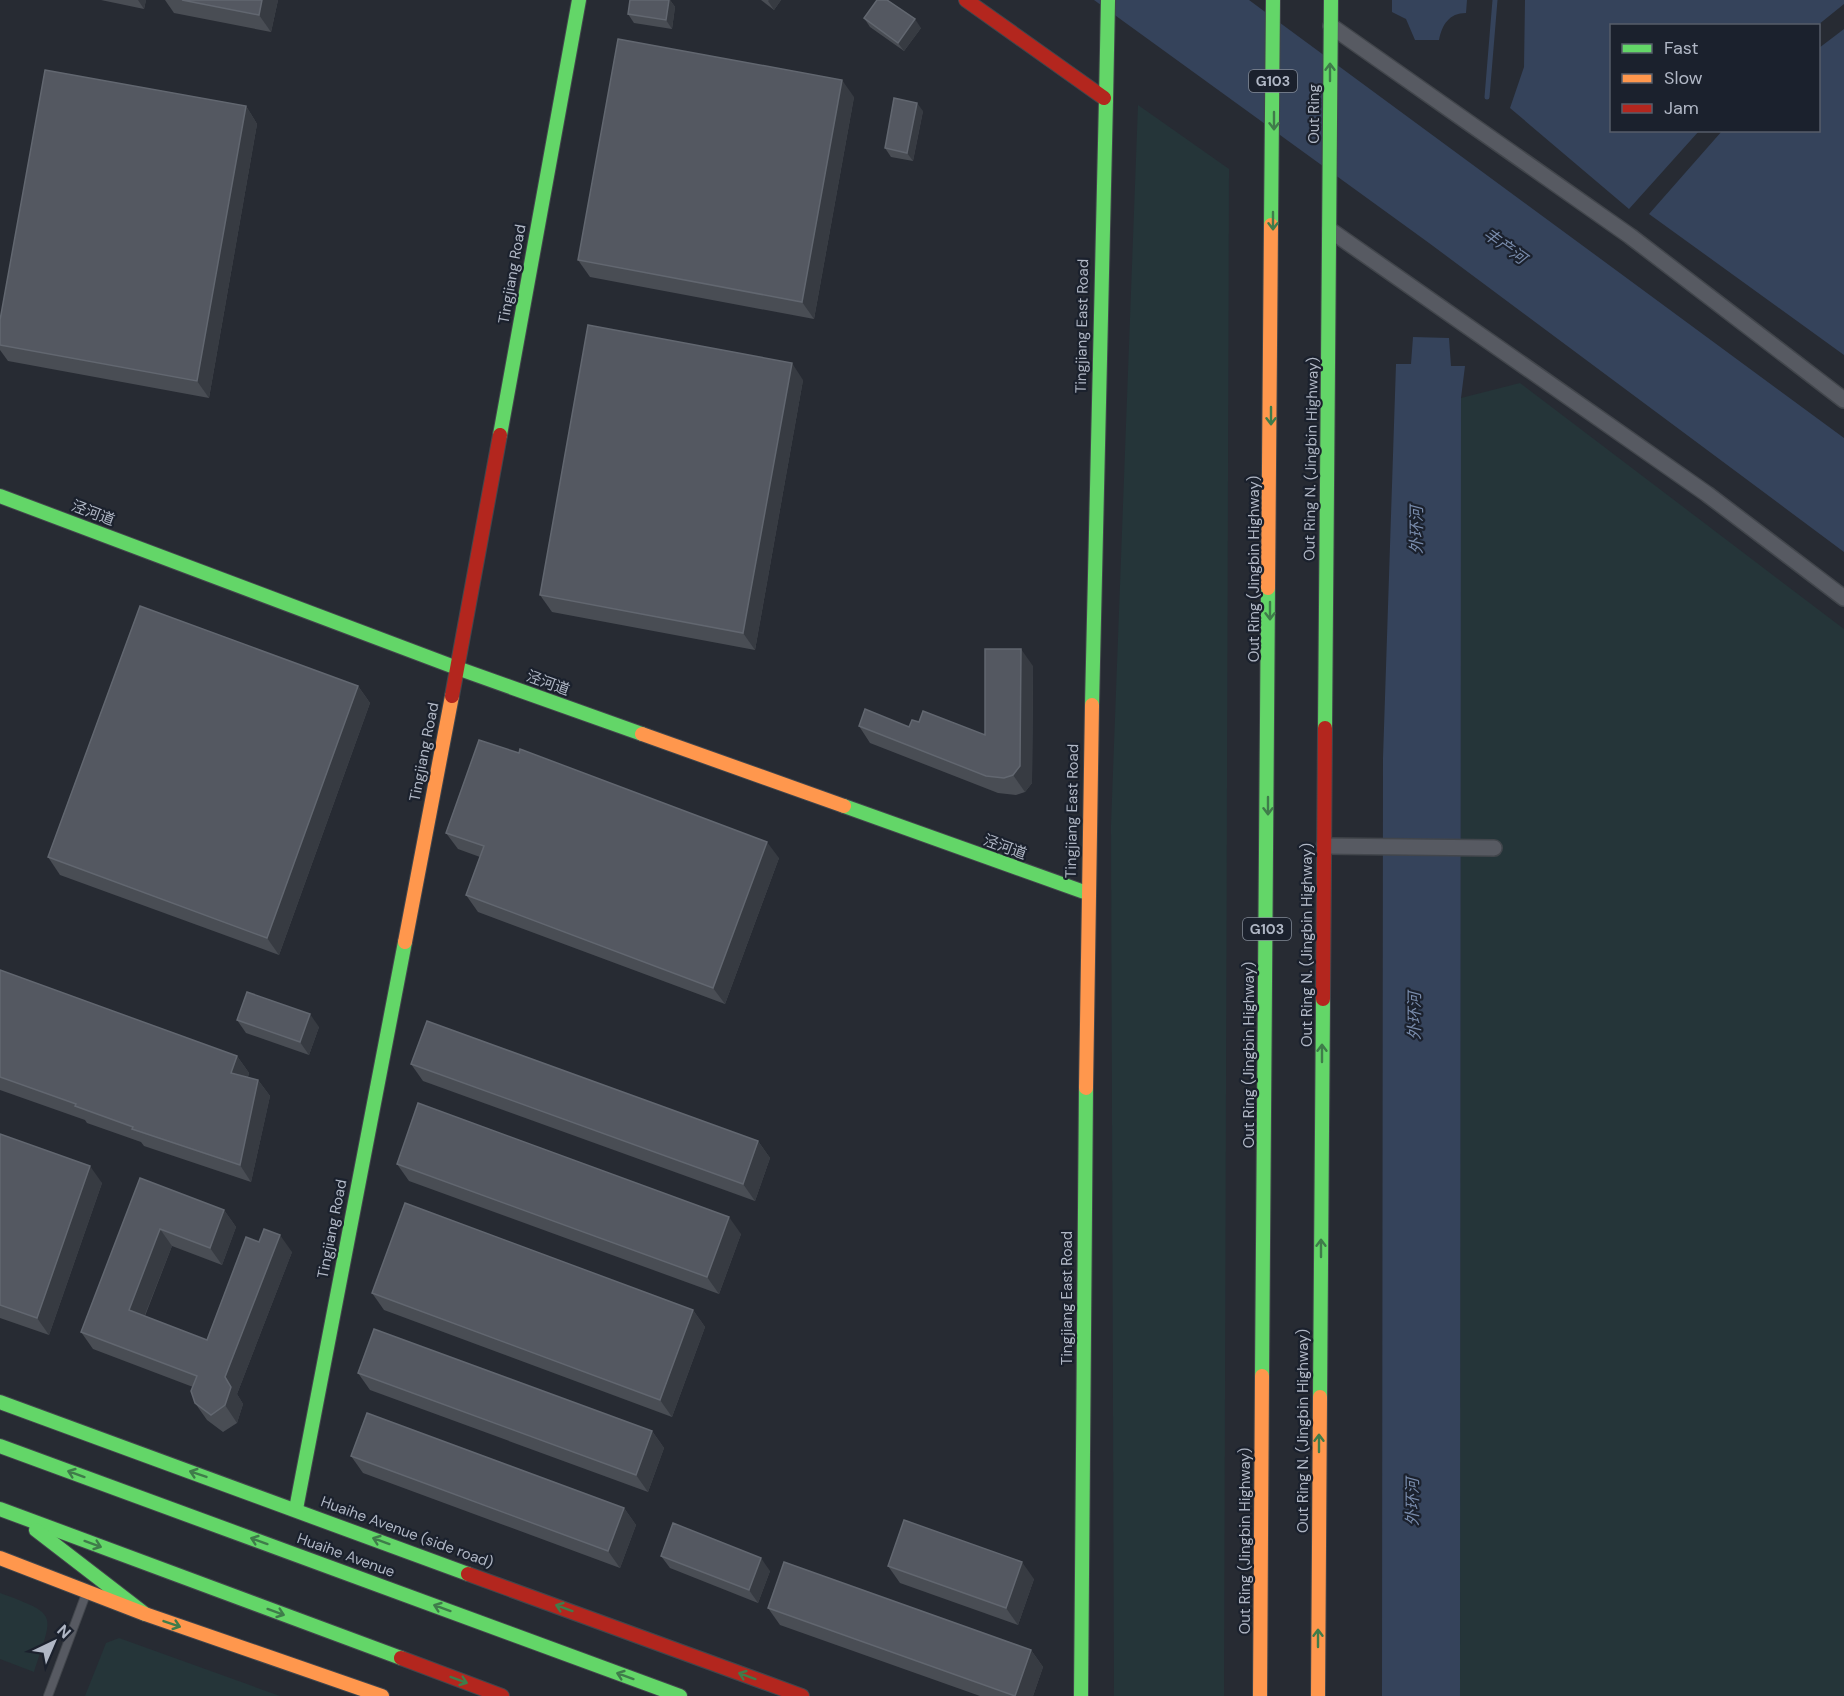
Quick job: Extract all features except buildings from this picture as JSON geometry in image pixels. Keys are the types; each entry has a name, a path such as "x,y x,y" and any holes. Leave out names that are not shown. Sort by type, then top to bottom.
{"main road":[{"name":"Tingjiang Road","path":"296,1509 457,668 579,0"},
{"path":"966,0 1106,100"},
{"name":"Tingjiang East Road","path":"1080,1696 1087,893 1108,0"},
{"name":"Out Ring (Jingbin Highway)","path":"1260,1696 1274,162 1273,0"},
{"name":"Out Ring","path":"1330,194 1331,0"},
{"name":"Out Ring N. (Jingbin Highway)","path":"1318,1696 1330,194"},
{"name":"泾河道","path":"0,496 457,668 1087,893"},
{"name":"Huaihe Avenue (side road)","path":"0,1402 802,1696"},
{"path":"0,1436 33,1458"},
{"name":"Huaihe Avenue","path":"0,1446 680,1696"},
{"path":"0,1509 502,1696"},
{"path":"19,1516 91,1575 145,1614"},
{"path":"0,1558 145,1614 382,1696"}],"street":[{"path":"1331,30 1630,236 1844,400"},
{"path":"1330,230 1707,494 1844,598"},
{"path":"1324,846 1494,848"}],"lane":[{"path":"48,1696 87,1592 91,1575"}],"shaded area":[{"path":"1138,105 1229,169 1224,1696 1114,1696 1111,825"},
{"path":"1520,383 1844,629 1844,1696 1460,1696 1461,398"},
{"path":"0,1593 33,1606 47,1619 45,1638 34,1672 0,1659"},
{"path":"119,1638 280,1696 85,1696 106,1643"}],"water":[{"name":"丰产河","path":"1094,0 1249,0 1844,438 1844,552 1429,243"},
{"path":"1392,0 1467,0 1466,13 1455,15 1447,21 1439,40 1415,40 1406,19 1392,12"},
{"path":"1525,0 1844,0 1844,4 1819,24 1610,24 1610,132 1698,132 1629,209 1510,108 1524,67"},
{"path":"1844,29 1844,355 1649,214 1721,132 1820,132 1820,47"},
{"name":"外环河","path":"1413,337 1449,338 1451,366 1465,366 1461,398 1460,1696 1382,1696 1383,758 1396,364 1411,364"}],"waterway":[{"path":"1487,97 1495,0"}],"traffic: fast":[{"path":"500,435 579,0"},
{"path":"1106,100 1108,0"},
{"path":"1271,225 1273,0"},
{"path":"1325,728 1331,0"},
{"path":"1092,705 1106,100 1104,98"},
{"path":"0,496 457,668 642,734"},
{"path":"1262,1376 1268,588"},
{"path":"844,806 1087,893"},
{"path":"296,1509 405,942"},
{"path":"1320,1397 1323,999"},
{"path":"1081,1696 1086,1088"},
{"path":"0,1402 468,1574"},
{"path":"0,1446 680,1696"},
{"path":"0,1509 401,1658"},
{"path":"36,1530 145,1614"}],"traffic: slow":[{"path":"1268,588 1271,225"},
{"path":"405,942 452,696"},
{"path":"1086,1088 1092,705"},
{"path":"642,734 844,806"},
{"path":"1260,1696 1262,1376"},
{"path":"1318,1696 1320,1397"},
{"path":"0,1558 145,1614 382,1696"}],"traffic: jam":[{"path":"966,0 1104,98"},
{"path":"452,696 500,435"},
{"path":"1323,999 1325,728"},
{"path":"468,1574 802,1696"},
{"path":"401,1658 502,1696"}]}
